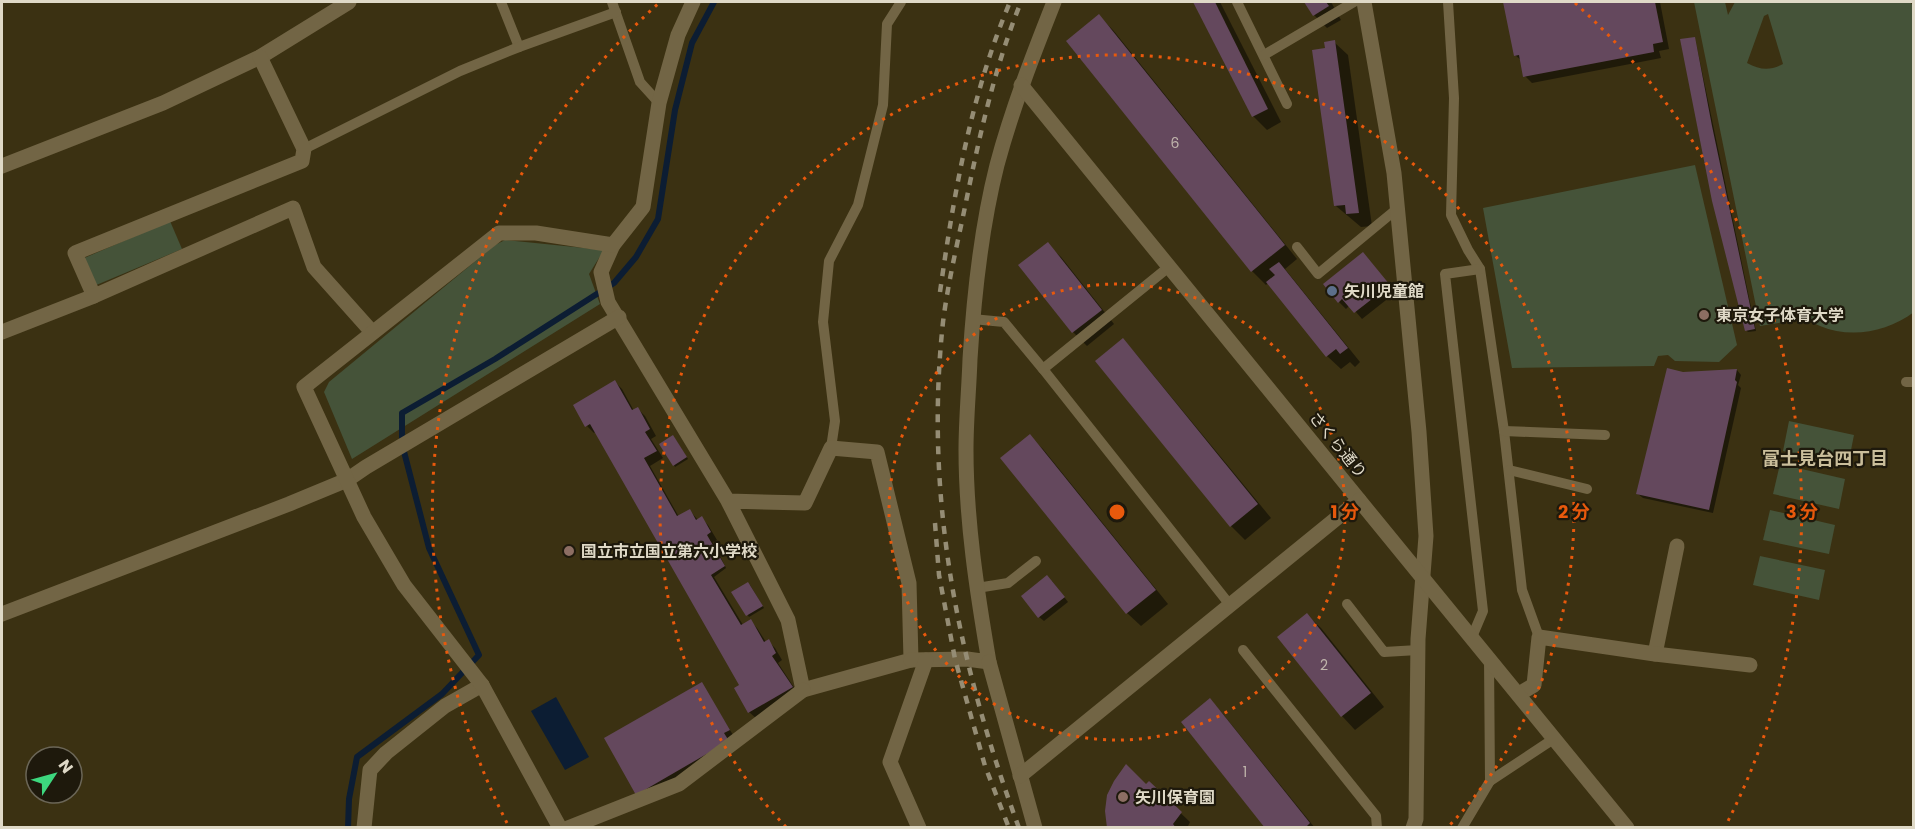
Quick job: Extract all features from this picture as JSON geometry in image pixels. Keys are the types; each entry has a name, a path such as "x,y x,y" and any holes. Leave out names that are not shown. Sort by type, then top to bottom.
{"street":[{"path":"2,166 163,103 260,57 349,2"},
{"path":"693,2 678,35 659,104 643,207 613,245 601,272 608,302 728,501 788,620 803,690"},
{"path":"1035,828 989,662 976,588 969,516 966,448 972,319 986,219 997,166 1021,85 1054,2"},
{"path":"1355,2 1394,173 1426,536 1418,650 1416,819 1413,828"},
{"path":"94,296 75,253 302,160 304,149 260,57"},
{"name":"さくら通り","path":"1021,85 1627,828"},
{"path":"2,332 94,296 293,208 314,267 372,332"},
{"path":"560,828 478,679 404,585 364,517 304,387 499,232 536,233 613,245"},
{"path":"2,614 278,509 347,480 619,318"},
{"path":"728,501 805,503 831,448 878,452 909,583 919,660 890,762 919,828"},
{"path":"1020,776 1359,500"},
{"path":"1655,654 1677,546"},
{"path":"1519,694 1534,685 1539,637 1750,665"},
{"path":"568,828 679,784 803,690 919,660 967,659 989,662"},
{"path":"364,828 370,770 386,753 478,679"}],"lane":[{"path":"501,2 519,47"},
{"path":"612,2 640,82 659,104"},
{"path":"831,448 835,421 823,322 829,261 858,205 883,105 887,24 901,2"},
{"path":"1238,2 1287,104"},
{"path":"1264,55 1355,2"},
{"path":"1448,2 1454,98 1451,214 1480,269 1504,431 1522,590 1539,637"},
{"path":"304,149 460,71 616,12"},
{"path":"1297,247 1318,274 1398,208"},
{"path":"1043,369 1170,266"},
{"path":"1472,637 1483,611 1445,274 1480,269"},
{"path":"972,319 1004,322 1230,605"},
{"path":"1504,431 1605,435"},
{"path":"1509,470 1587,489"},
{"path":"976,588 1008,584 1036,561"},
{"path":"1347,604 1384,652 1418,650"},
{"path":"1243,650 1376,816 1377,828"},
{"path":"1489,659 1490,782"},
{"path":"1462,828 1490,782 1555,738"}],"green space":[{"path":"1694,2 1725,2 1728,15 1735,2 1910,2 1914,7 1914,312 1881,329 1856,333 1832,330 1816,324 1788,306 1790,321 1760,326","holes":["1768,14 1783,64 1765,69 1747,63 1764,16"]},
{"path":"1695,165 1737,345 1719,362 1675,361 1668,355 1658,356 1654,366 1512,368 1483,208"},
{"path":"170,221 182,249 94,286 82,259"},
{"path":"505,240 604,250 589,274 600,304 352,459 324,392 329,382 495,245"},
{"path":"1789,421 1854,435 1848,465 1783,451"},
{"path":"1780,464 1845,479 1839,509 1773,494"},
{"path":"1770,510 1835,525 1829,554 1763,540"},
{"path":"1760,556 1825,570 1819,600 1753,585"}],"water":[{"path":"556,697 589,757 565,770 531,711"}],"building":[{"path":"1193,2 1215,2 1268,109 1252,117"},
{"path":"1304,2 1326,2 1329,6 1313,16"},
{"path":"1503,2 1655,2 1663,42 1653,44 1654,52 1523,77 1519,55 1514,56"},
{"path":"1099,14 1285,245 1251,272 1066,41"},
{"path":"1695,37 1755,329 1745,331 1712,201 1680,39"},
{"path":"1335,40 1359,213 1346,214 1345,205 1334,206 1312,50 1325,48 1324,42"},
{"path":"1048,242 1102,310 1072,333 1018,265"},
{"path":"1363,252 1390,285 1354,313 1342,299 1338,303 1323,284"},
{"path":"1279,262 1348,348 1340,354 1336,349 1326,357 1266,282 1275,275 1269,269"},
{"path":"1123,338 1258,504 1230,527 1095,361"},
{"path":"1667,368 1683,372 1737,369 1735,380 1737,382 1709,510 1636,494"},
{"path":"615,380 632,410 638,407 650,429 645,432 657,451 644,458 677,516 690,509 696,520 702,516 711,532 707,535 725,566 711,575 741,625 751,619 764,642 769,639 776,653 772,656 793,687 748,713 734,688 739,685 590,424 585,427 573,405"},
{"path":"1030,434 1156,590 1126,614 1000,458"},
{"path":"673,435 687,457 673,466 659,444"},
{"path":"1047,575 1065,597 1038,618 1021,596"},
{"path":"748,582 763,606 746,616 731,592"},
{"path":"1307,613 1371,693 1341,717 1277,637"},
{"path":"702,682 730,730 724,733 729,741 636,795 604,738"},
{"path":"1210,698 1310,823 1305,828 1265,828 1181,722"},
{"path":"1126,764 1146,784 1149,781 1182,812 1173,824 1176,828 1107,828 1105,811 1107,795"}],"waterway":[{"path":"348,828 349,799 357,757 442,694 479,655 429,548 402,444 402,413 495,359 614,283 636,257 658,219 675,110 692,43 714,2"}],"railway":[{"path":"940,292 951,218 974,108 996,37 1010,2"},
{"path":"1019,828 997,766 979,704 963,642 951,579 938,452 938,388 945,307 971,176 996,75 1021,2"},
{"path":"935,523 939,575 955,659 985,766 1009,828"}],"place":[{"name":"矢川児童館","path":"1332,291"},
{"name":"東京女子体育大学","path":"1704,315"},
{"name":"国立市立国立第六小学校","path":"569,551"},
{"name":"矢川保育園","path":"1123,797"}],"district":[{"name":"富士見台四丁目","path":"1825,458"}]}
